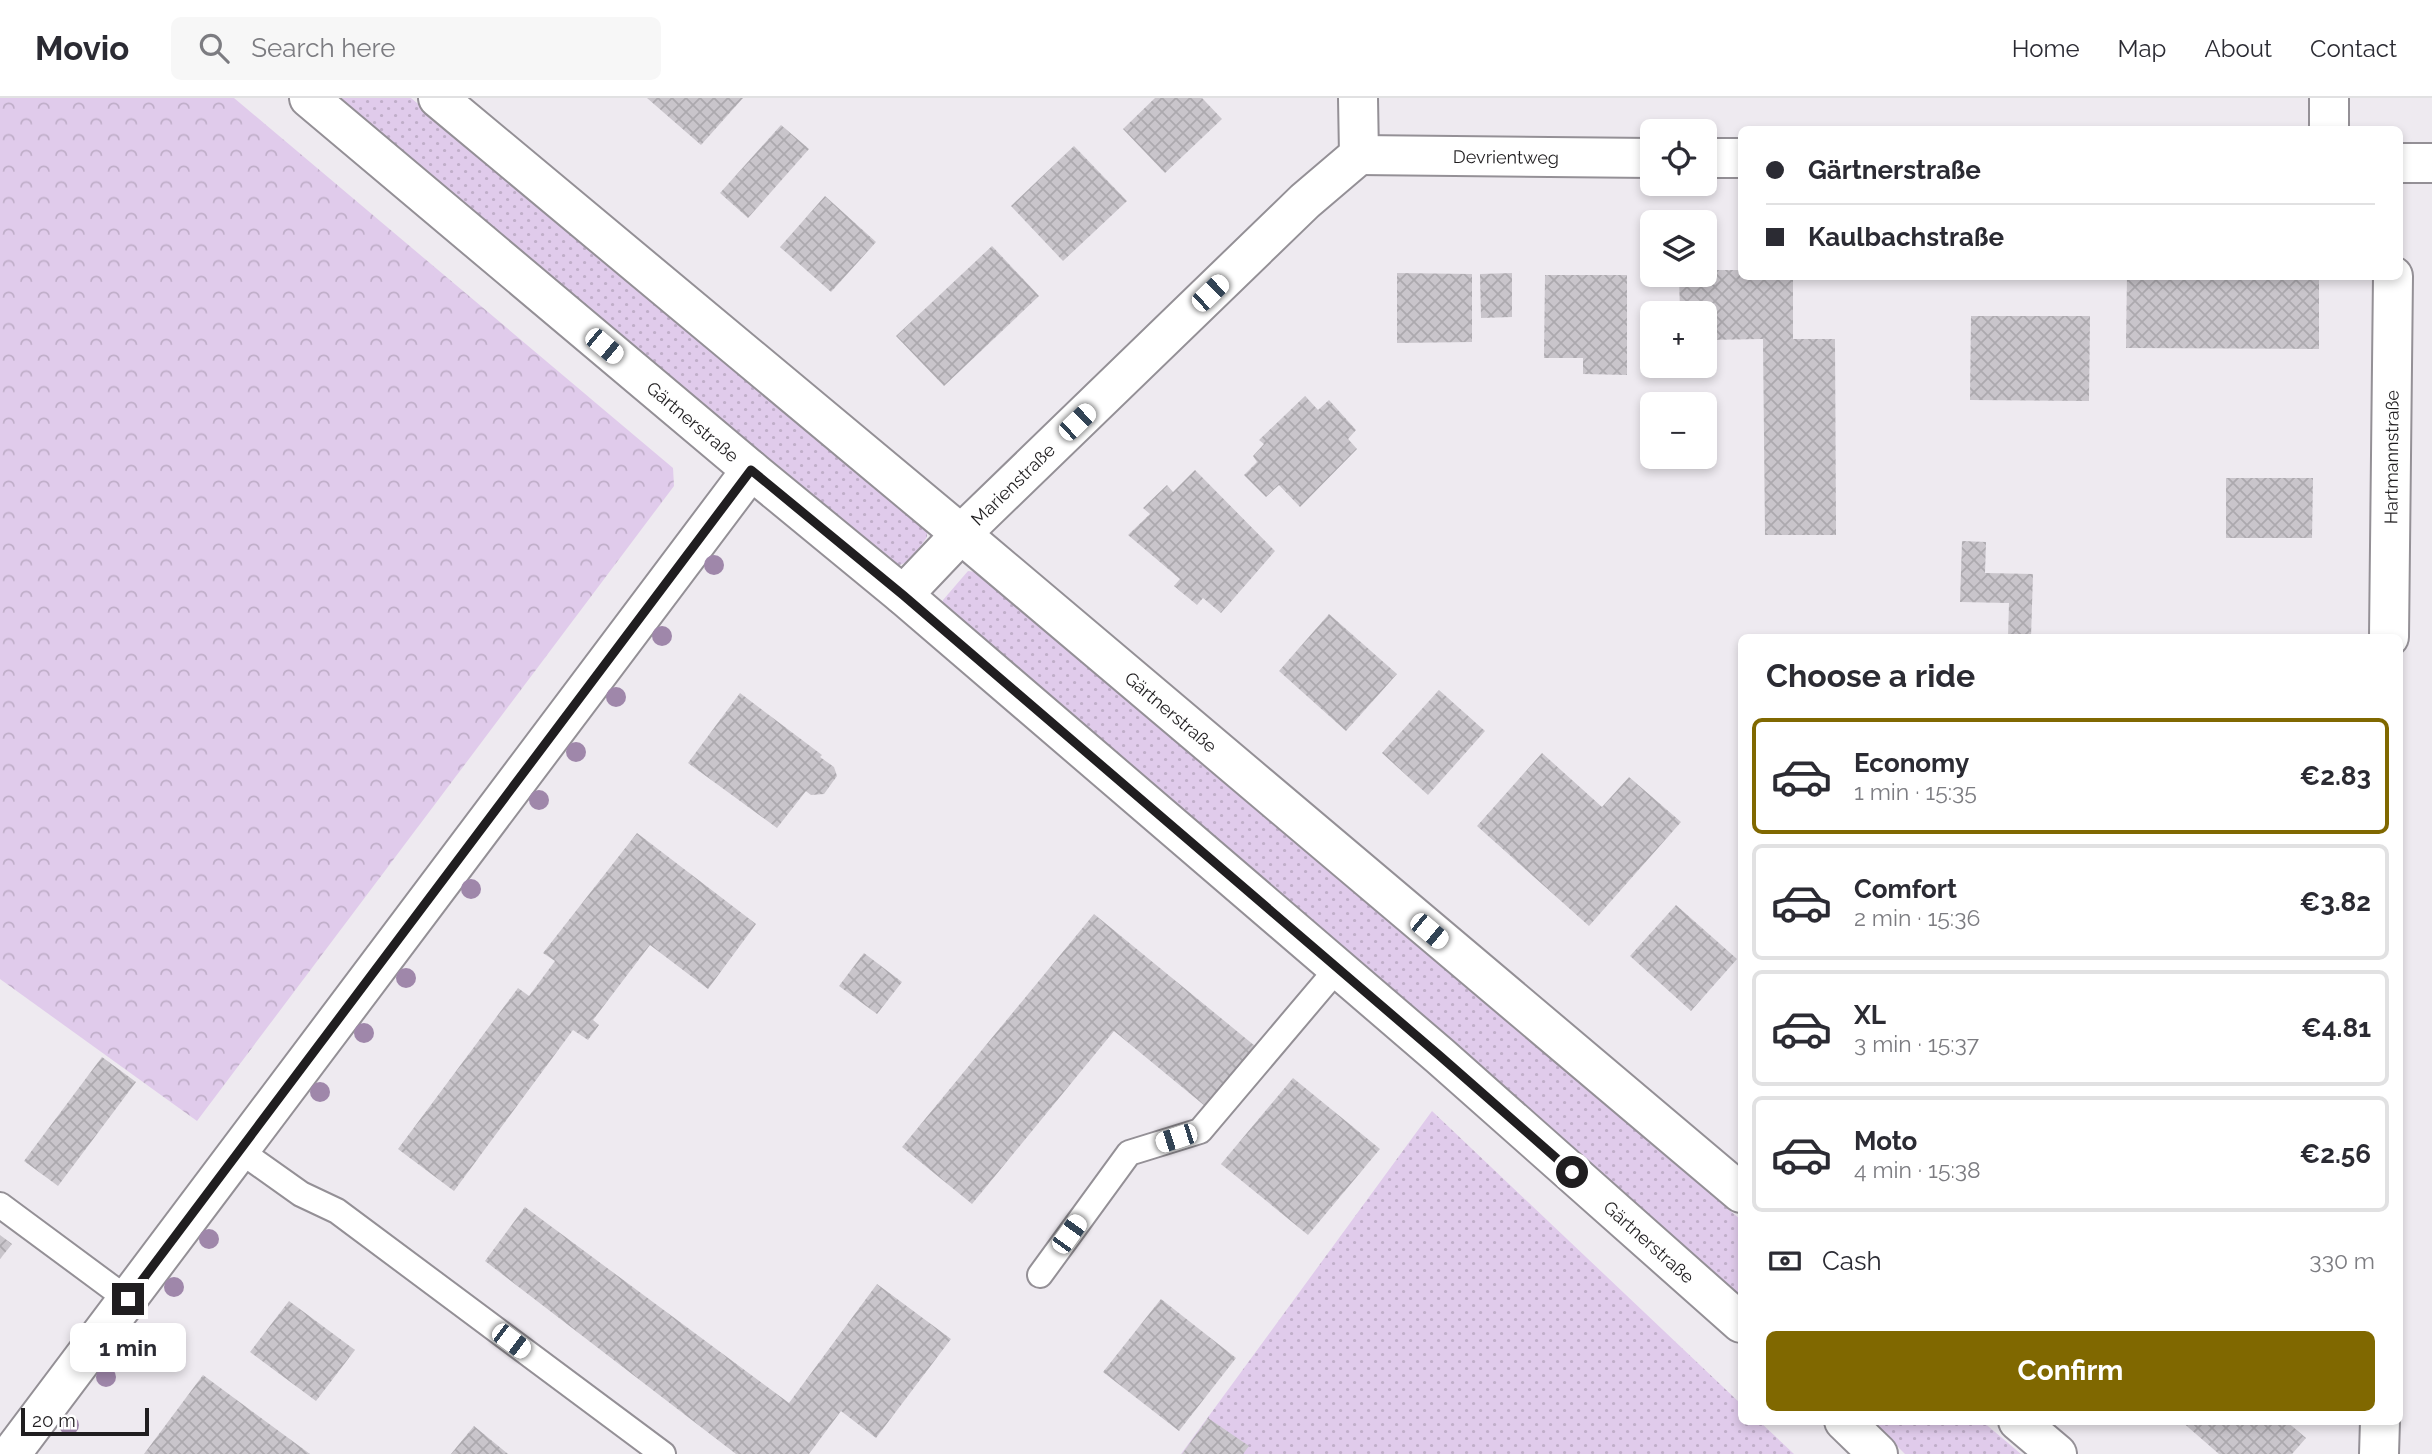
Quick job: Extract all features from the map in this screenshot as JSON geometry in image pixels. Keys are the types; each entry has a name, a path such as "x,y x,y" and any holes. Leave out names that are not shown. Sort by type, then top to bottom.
{"street":[{"name":"Gärtnerstraße","path":"309,98 903,595 1440,1056 1738,1320"},
{"name":"Gärtnerstraße","path":"438,98 961,534 1738,1190"},
{"path":"1358,98 1359,155"},
{"path":"2329,98 2329,126"},
{"name":"Marienstraße","path":"903,595 961,534 1305,201 1359,155"},
{"name":"Devrientweg","path":"1359,155 1640,158"},
{"path":"1717,158 1738,158"},
{"path":"2403,163 2432,163"},
{"name":"Hartmannstraße","path":"2389,634 2393,280"},
{"path":"11,1454 751,470"},
{"path":"1848,1425 1878,1454"},
{"path":"2023,1425 2057,1454"},
{"path":"2379,1425 2379,1454"}],"lane":[{"path":"1040,1275 1129,1153 1200,1131 1337,969"},
{"path":"239,1150 301,1194 337,1211 663,1454"},
{"path":"0,1205 128,1299"}],"green space":[{"path":"0,98 234,98 673,468 674,486 197,1121 0,979"},
{"path":"337,98 411,98 927,530 927,537 917,551 909,560 894,566"},
{"path":"968,571 976,572 1370,902 1738,1217 1738,1294 1264,879 945,610 943,600"},
{"path":"1432,1111 1738,1401 1738,1425 1763,1425 1794,1454 1181,1454"},
{"path":"1876,1425 1987,1425 2021,1454 1905,1454"}],"building":[{"path":"647,98 743,98 701,145"},
{"path":"1155,98 1202,98 1222,119 1165,173 1123,129"},
{"path":"781,125 809,149 748,218 720,193"},
{"path":"1074,146 1127,201 1063,261 1011,206"},
{"path":"825,196 876,242 831,292 780,247"},
{"path":"992,246 1039,296 944,386 896,336"},
{"path":"1717,270 1738,270 1738,280 1793,280 1793,339 1835,339 1836,535 1765,535 1763,339 1717,340 1717,301 1680,301 1679,287 1717,287"},
{"path":"1397,273 1472,274 1472,342 1397,343"},
{"path":"1512,273 1512,317 1481,318 1480,274"},
{"path":"1545,275 1627,275 1627,375 1583,374 1583,358 1544,358"},
{"path":"2127,280 2319,280 2319,349 2126,348"},
{"path":"1971,316 2090,316 2089,401 1970,400"},
{"path":"1305,396 1318,410 1329,400 1356,430 1348,439 1357,449 1300,507 1279,485 1266,497 1244,475 1257,462 1253,456 1264,444 1259,440"},
{"path":"1195,470 1275,551 1221,613 1203,598 1197,605 1174,586 1180,579 1128,535 1150,514 1143,508 1167,485 1173,492"},
{"path":"2226,478 2313,478 2312,538 2226,538"},
{"path":"1962,541 1986,542 1985,573 2033,574 2031,634 2008,634 2009,603 1960,602"},
{"path":"1329,614 1397,674 1346,731 1279,671"},
{"path":"1439,690 1485,731 1428,795 1382,753"},
{"path":"740,693 822,755 820,757 834,767 837,776 824,794 811,795 806,791 777,828 688,763"},
{"path":"1542,753 1602,807 1629,777 1681,822 1589,926 1477,826"},
{"path":"637,833 756,924 708,989 650,945 593,1020 599,1025 588,1040 573,1030 454,1191 398,1149 518,988 529,996 555,961 543,953"},
{"path":"1676,905 1737,959 1691,1011 1630,956"},
{"path":"1094,914 1255,1046 1205,1106 1114,1031 972,1204 902,1147"},
{"path":"864,953 902,982 877,1014 839,986"},
{"path":"102,1057 136,1082 58,1186 24,1161"},
{"path":"1293,1078 1380,1149 1308,1235 1221,1164"},
{"path":"525,1207 789,1403 877,1284 951,1339 876,1438 841,1411 809,1454 736,1454 485,1261"},
{"path":"0,1235 12,1244 0,1259"},
{"path":"1161,1299 1236,1358 1179,1431 1103,1372"},
{"path":"289,1301 355,1350 316,1401 250,1352"},
{"path":"203,1375 310,1454 144,1454"},
{"path":"1208,1418 1249,1446 1243,1454 1182,1454"},
{"path":"2186,1425 2291,1425 2306,1438 2292,1454 2219,1454"},
{"path":"474,1426 508,1454 451,1454"}],"route":[{"path":"128,1299 751,470 903,595 1572,1172"}]}
